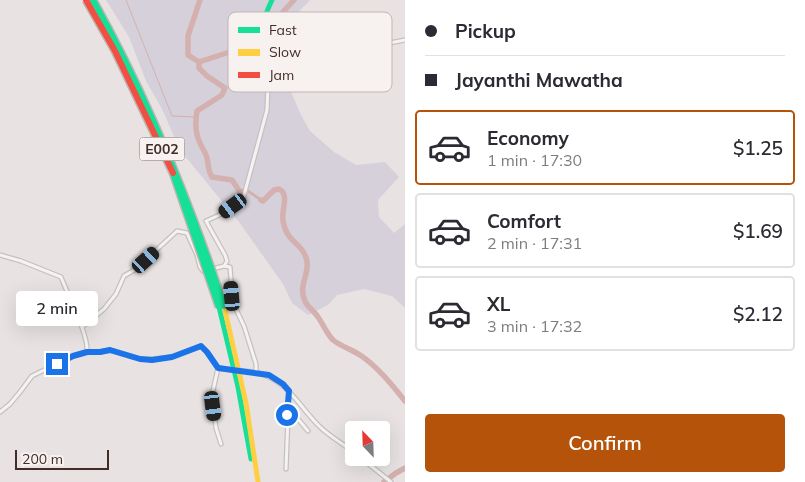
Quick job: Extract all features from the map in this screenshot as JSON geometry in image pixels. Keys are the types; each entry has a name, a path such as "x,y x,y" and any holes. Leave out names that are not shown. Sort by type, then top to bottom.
{"main road":[{"name":"E002","path":"86,0 115,51 173,174 221,306"},
{"name":"E002","path":"93,0 120,48 170,153 196,222 221,306 256,481"},
{"path":"266,12 272,0"}],"street":[{"path":"392,43 405,40"},
{"path":"224,266 227,261 206,221 224,213 243,199 267,110 268,92"},
{"path":"82,327 104,309 116,294 124,276 136,269 178,231 187,233 203,271 224,266 230,267 233,303 244,326 256,364 255,372"},
{"path":"0,255 21,261 60,277 82,327 88,346 87,352"},
{"path":"0,412 15,398 32,376 73,356 87,352 110,350 140,359 152,360 172,357 201,346 218,368 212,395 216,428 221,444"},
{"path":"218,368 269,375 283,384 320,427 345,445"},
{"path":"286,468 289,391"},
{"path":"288,407 308,431"},
{"path":"371,466 390,482"}],"shaded area":[{"path":"106,0 310,0 299,12 228,12 228,92 291,92 310,131 334,152 356,165 385,162 399,177 378,200 379,217 394,233 405,224 405,308 392,296 364,289 337,295 328,305 308,315 292,303 283,284 239,222 180,150 162,109 146,81 129,37"}],"waterway":[{"path":"126,0 172,116 196,117"},
{"path":"199,62 188,55 188,36 200,0"},
{"path":"283,12 294,0"},
{"path":"228,53 199,62 199,68 207,76 225,88 222,95 197,111 196,131 212,177 232,180 240,192 245,191"},
{"path":"261,200 263,201 274,190 279,189 284,195 283,216 287,233 303,251 307,262 303,287 307,305 317,315 333,340 360,355 372,365 405,401"},
{"path":"248,191 261,200"},
{"path":"384,482 405,468"}],"traffic: fast":[{"path":"93,0 132,74 166,150 182,188 224,306"},
{"path":"267,12 272,0"},
{"path":"173,173 219,307"},
{"path":"219,307 238,387 251,459"}],"traffic: slow":[{"path":"224,306 246,403 258,482"}],"traffic: jam":[{"path":"86,0 115,51 173,173"}],"route":[{"path":"57,364 87,352 110,350 140,359 152,360 172,357 186,350 201,346 218,368 269,375 283,384 289,391 287,415"}]}
